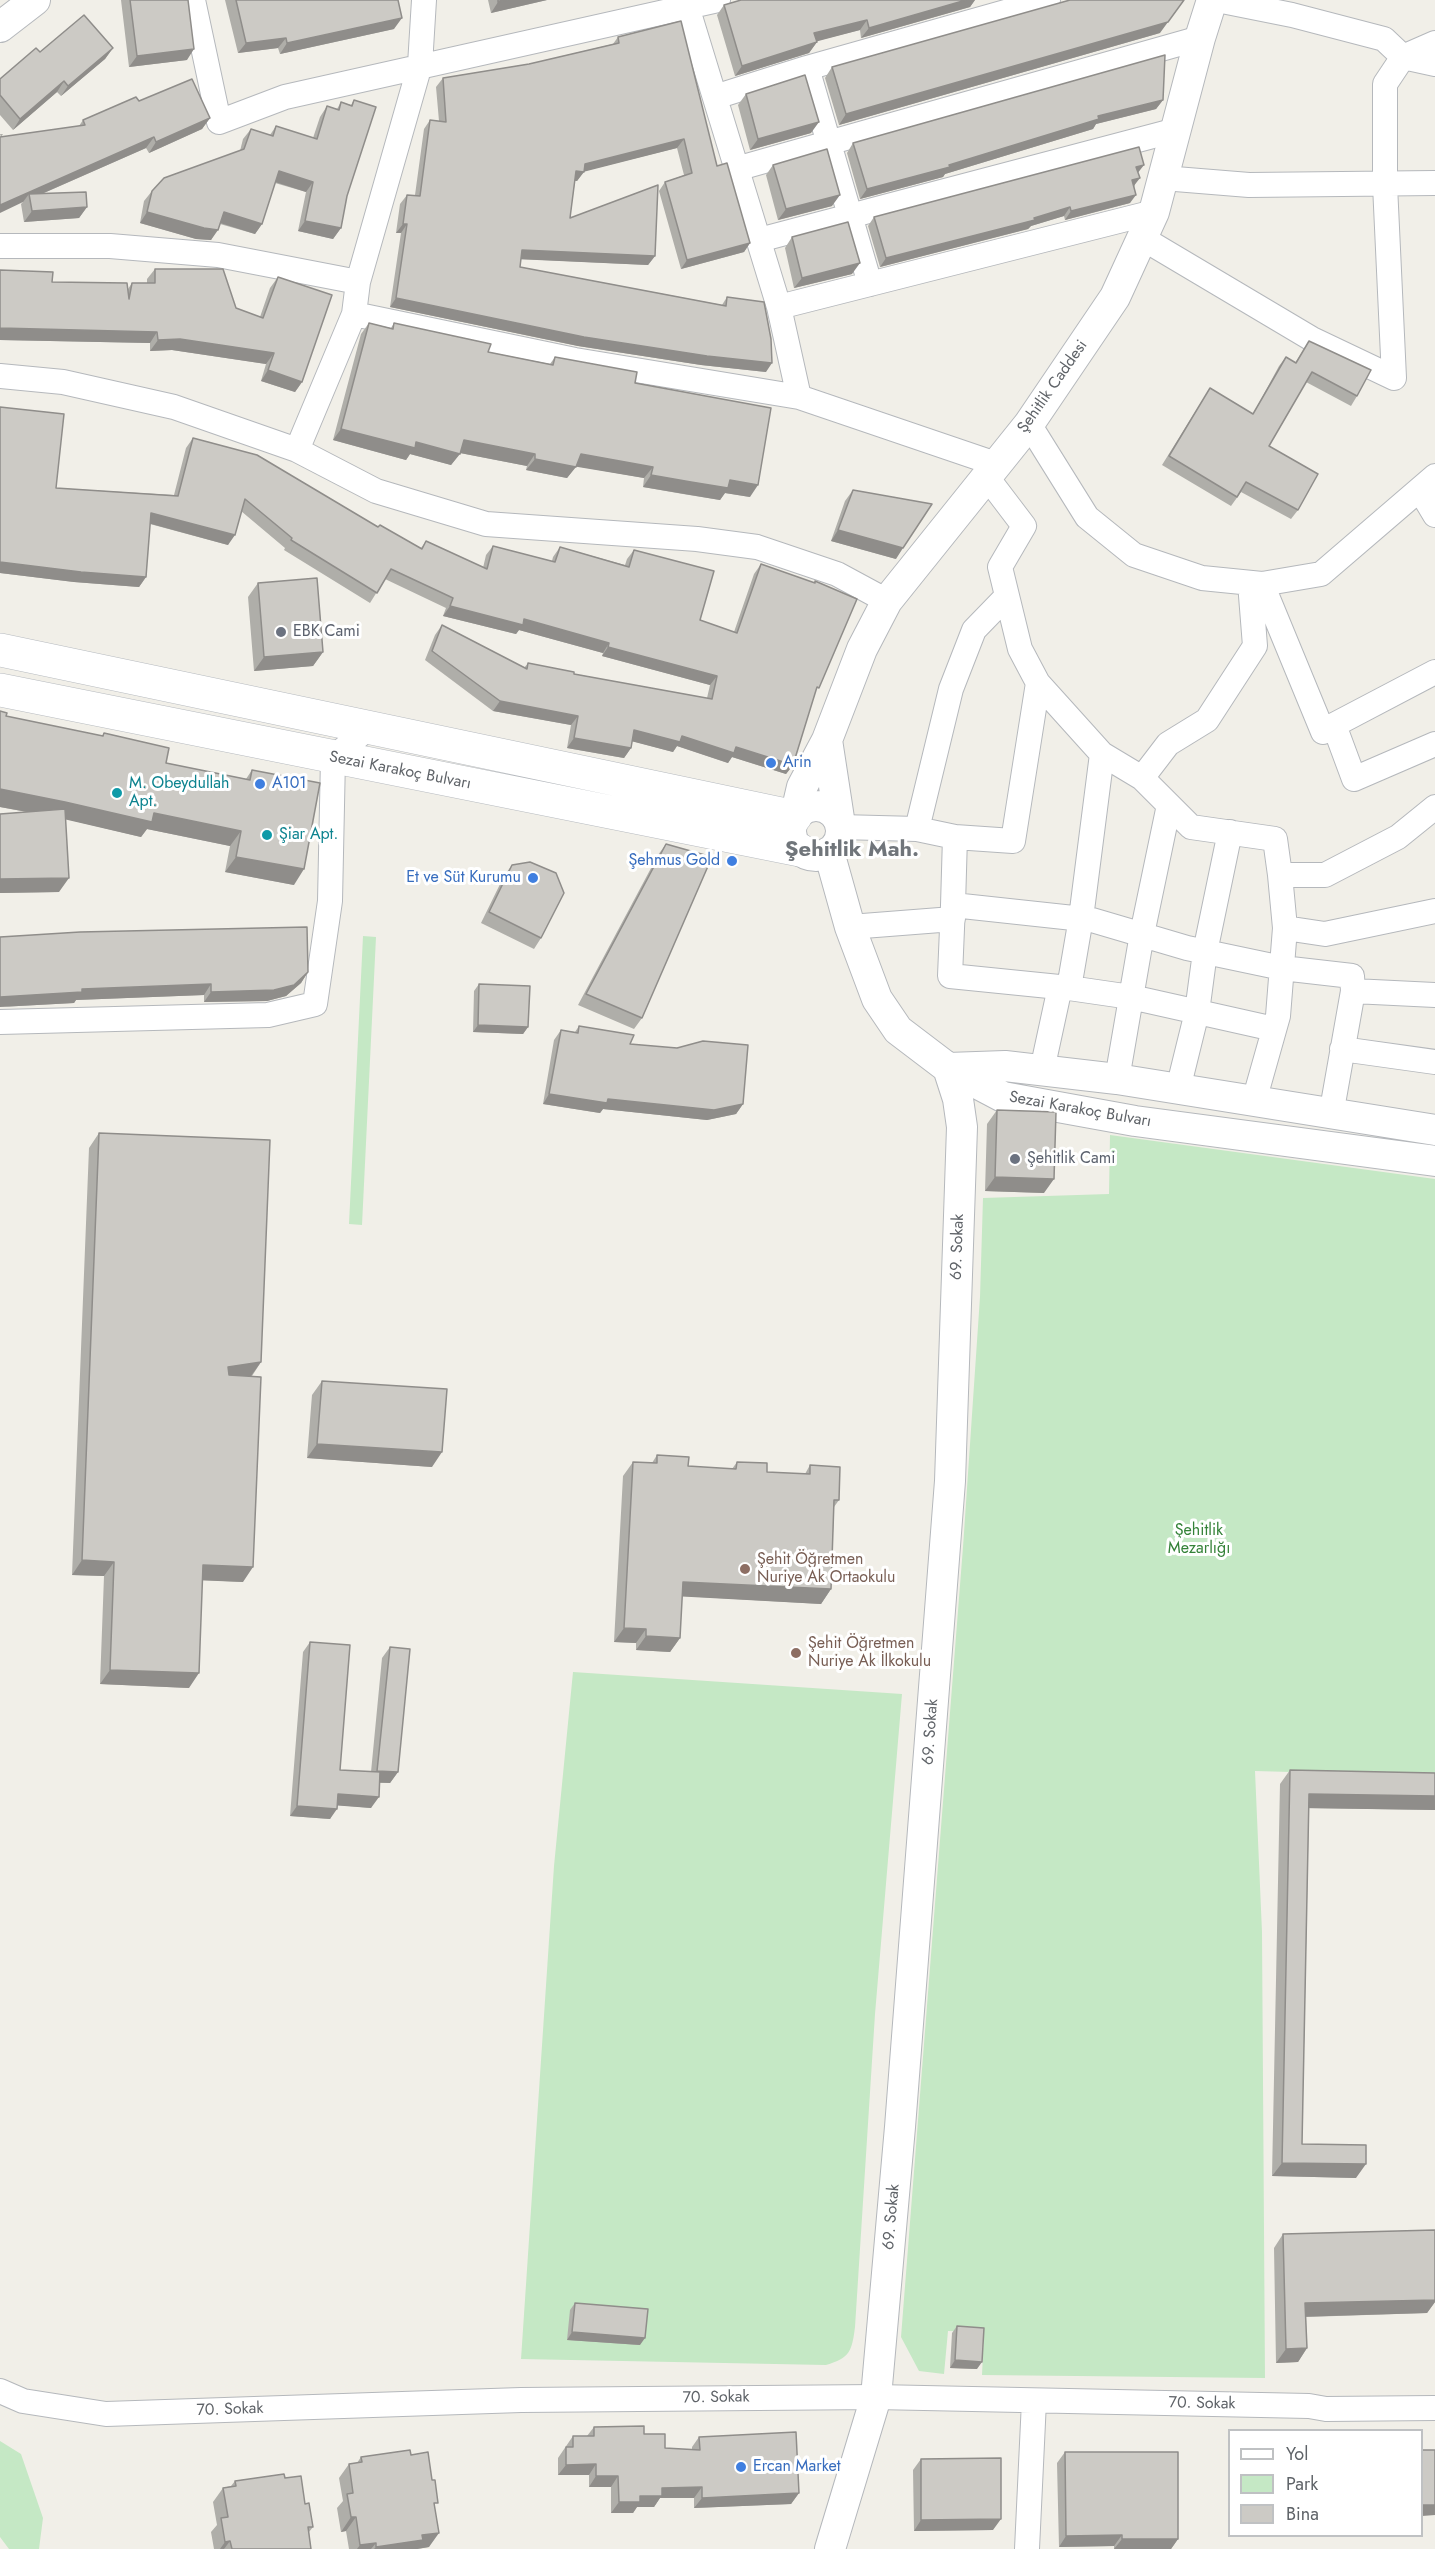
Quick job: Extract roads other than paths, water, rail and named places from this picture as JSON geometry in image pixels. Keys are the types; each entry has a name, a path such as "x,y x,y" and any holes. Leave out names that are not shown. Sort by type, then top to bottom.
{"main road":[{"path":"0,650 795,817"},
{"name":"Sezai Karakoç Bulvarı","path":"0,690 333,758 827,839"}],"street":[{"path":"0,27 34,0"},
{"path":"193,0 219,122 285,96 686,4 718,0"},
{"path":"297,450 354,314 358,282 420,65 424,0"},
{"path":"715,97 807,68 1047,0"},
{"name":"Şehitlik Caddesi","path":"827,839 794,844 791,831 801,787 827,740 862,649 887,601 1029,424 1115,297 1148,225 1212,0"},
{"path":"1217,0 1296,7 1384,39 1403,57 1435,64"},
{"path":"686,4 779,307 799,397"},
{"path":"736,169 1200,38"},
{"path":"779,307 870,284 1148,225 1312,339 1394,378 1385,185 1385,84 1403,57 1435,43"},
{"path":"807,68 870,284"},
{"path":"759,240 1176,130"},
{"path":"1163,178 1249,185 1435,183"},
{"path":"0,246 110,246 218,255 358,282"},
{"path":"354,314 575,360 799,397 991,470 1024,526 1000,567 1020,649 1038,683 1102,754 1142,778 1191,828 1275,839 1285,928 1282,968 1278,1016 1254,1101"},
{"path":"0,375 63,382 174,407 297,450 376,491 486,524 697,539 757,547 837,574 887,601"},
{"path":"1029,424 1087,517 1134,555 1203,578 1256,584 1321,574 1427,483 1435,515"},
{"path":"1256,584 1323,732 1435,672"},
{"path":"1142,778 1168,744 1207,720 1255,646 1256,584"},
{"path":"917,829 951,689 974,630 1007,596"},
{"path":"827,839 917,829 955,837 1013,841 1038,683"},
{"path":"1334,725 1354,779 1435,744"},
{"path":"0,1022 268,1015 315,1004 330,901 333,758 368,728"},
{"path":"827,740 827,839"},
{"path":"1042,1070 1081,918 1102,754"},
{"path":"1117,1079 1142,934 1168,805"},
{"path":"795,817 801,811 816,806 831,812 827,839"},
{"path":"1280,874 1325,875 1398,837 1435,807"},
{"path":"1178,1089 1197,1012 1205,952 1230,832"},
{"path":"955,837 950,976 1064,987 1131,997 1274,1029"},
{"name":"Sezai Karakoç Bulvarı","path":"827,839 850,927 877,999 898,1030 948,1068 1003,1097 1135,1120 1435,1161"},
{"path":"1285,928 1325,934 1435,911"},
{"path":"850,927 953,912 1081,918 1205,952 1282,968 1352,976 1353,991 1331,1115"},
{"path":"1353,991 1435,995"},
{"path":"1342,1049 1435,1062"},
{"path":"948,1068 1005,1066 1117,1079 1435,1130"},
{"name":"69. Sokak","path":"830,2549 876,2397 902,2103 950,1481 962,1128 958,1099 948,1068"},
{"name":"70. Sokak","path":"0,2391 23,2401 106,2414 521,2400 876,2397 1309,2406 1326,2409 1435,2408"},
{"path":"1027,2549 1034,2401"}],"place":[{"name":"EBK Cami","path":"281,632"},
{"name":"Arin","path":"771,763"},
{"name":"A101","path":"260,784"},
{"name":"M. Obeydullah Apt.","path":"117,793"},
{"name":"Şiar Apt.","path":"267,835"},
{"name":"Şehmus Gold","path":"732,861"},
{"name":"Et ve Süt Kurumu","path":"533,878"},
{"name":"Şehitlik Cami","path":"1015,1159"},
{"name":"Şehit Öğretmen Nuriye Ak Ortaokulu","path":"745,1569"},
{"name":"Şehit Öğretmen Nuriye Ak İlkokulu","path":"796,1653"},
{"name":"Ercan Market","path":"741,2467"}],"district":[{"name":"Şehitlik Mah.","path":"852,851"}],"park label":[{"name":"Şehitlik Mezarlığı","path":"1199,1540"}]}
